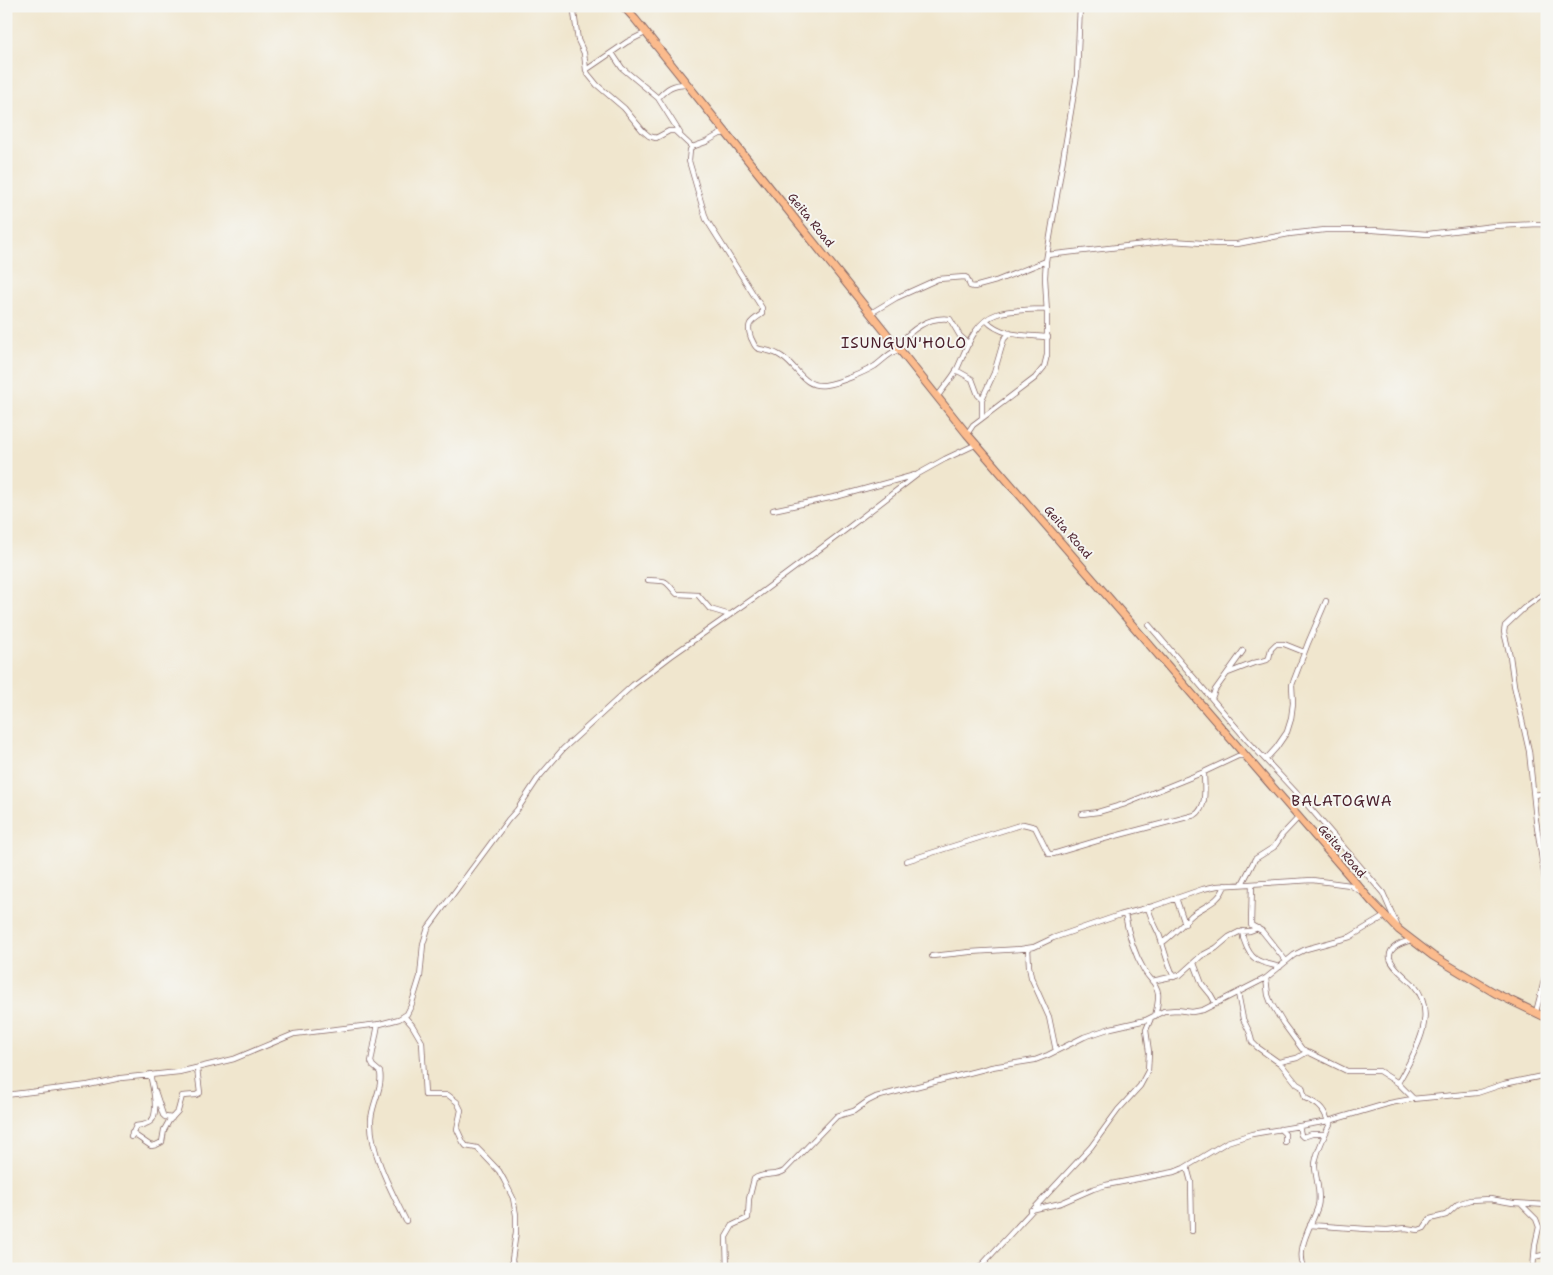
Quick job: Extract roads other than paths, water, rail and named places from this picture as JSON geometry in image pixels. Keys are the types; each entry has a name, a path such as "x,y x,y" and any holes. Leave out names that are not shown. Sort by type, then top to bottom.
{"highway":[{"name":"Geita Road","path":"623,6 688,84 967,434 978,444 1385,916 1399,930 1433,956 1495,993 1547,1018"}],"street":[{"path":"573,6 578,40 584,53 586,70 596,85 624,108 649,136 656,138 672,130 682,136"},
{"path":"967,434 973,425 1040,373 1046,361 1048,337 1046,262 1077,75 1080,6"},
{"path":"586,70 633,39 645,34 648,35"},
{"path":"612,53 622,68 658,98 682,136 692,147"},
{"path":"658,98 666,90 677,84 688,84"},
{"path":"727,133 720,134 692,147 689,161 704,213 762,308 762,314 750,322 748,329 757,347 778,354 788,361 799,374 813,384 824,385 861,373 882,361 899,348 907,335 922,324 950,319 960,336 969,344"},
{"path":"1047,255 1172,242 1237,244 1289,234 1325,230 1373,230 1428,234 1494,226 1547,225"},
{"path":"871,313 896,298 938,279 965,277 970,286 974,287 996,281 1046,262"},
{"path":"938,396 956,370 978,327 986,320 998,314 1047,309"},
{"path":"986,320 992,326 1010,333 1048,337"},
{"path":"982,418 982,399 994,373 1004,339 1010,333"},
{"path":"956,370 972,378 978,395 982,399"},
{"path":"6,1095 142,1075 172,1073 240,1057 294,1034 378,1024 404,1016 411,1006 420,977 423,944 428,928 517,810 539,777 563,749 634,685 671,656 864,516 918,474 978,444"},
{"path":"774,510 839,496 918,474"},
{"path":"648,580 664,580 668,582 677,594 698,595 710,609 730,614"},
{"path":"1547,591 1524,608 1505,626 1504,632 1529,751 1547,893"},
{"path":"1266,759 1287,732 1293,703 1292,685 1326,601"},
{"path":"1149,625 1247,740 1266,759 1383,893 1399,930"},
{"path":"1228,673 1267,660 1271,649 1276,644 1284,644 1304,652"},
{"path":"1212,698 1215,690 1243,652"},
{"path":"1082,814 1098,812 1125,804 1238,756 1247,756"},
{"path":"906,860 1023,824 1035,827 1049,854 1053,854 1194,815 1202,809 1204,772"},
{"path":"1534,795 1547,793"},
{"path":"1242,884 1255,859 1274,847 1282,835 1298,818 1300,819"},
{"path":"932,956 1028,948 1203,889 1225,885 1312,880 1350,886 1366,894"},
{"path":"1252,884 1251,925 1258,928 1286,961"},
{"path":"1162,943 1185,924 1192,915 1216,899 1225,885"},
{"path":"1176,898 1185,924"},
{"path":"1148,907 1174,977"},
{"path":"978,1269 1097,1140 1118,1110 1137,1090 1148,1071 1146,1030 1158,1004 1158,992 1156,985 1143,969 1139,960 1130,937 1125,914"},
{"path":"727,1269 726,1237 733,1224 748,1218 749,1198 754,1179 758,1176 775,1175 784,1171 837,1116 854,1111 868,1101 885,1094 992,1068 1035,1060 1095,1034 1170,1010 1196,1012 1216,1004 1266,978 1286,961 1306,950 1350,937 1385,916"},
{"path":"1152,981 1180,975 1201,956 1216,948 1229,937 1243,931 1258,928"},
{"path":"1243,931 1247,950 1252,957 1260,962 1280,967"},
{"path":"1398,1083 1415,1052 1422,1034 1425,1013 1424,1001 1418,990 1394,965 1390,958 1396,946 1402,942 1412,940"},
{"path":"1028,948 1031,976 1049,1017 1056,1051"},
{"path":"1194,963 1202,984 1216,1004"},
{"path":"1536,1012 1547,969"},
{"path":"1266,978 1268,995 1279,1016 1302,1049 1347,1071 1379,1071 1398,1083 1414,1099"},
{"path":"1238,993 1243,1019 1249,1030 1252,1042 1279,1062 1297,1084 1302,1087 1306,1098 1315,1102 1330,1120"},
{"path":"404,1016 422,1042 425,1094 448,1095 457,1102 461,1110 457,1128 463,1142 466,1146 477,1148 497,1169 513,1198 517,1222 512,1260 514,1269"},
{"path":"378,1024 371,1062 380,1072 381,1083 373,1107 372,1137 385,1175 406,1221"},
{"path":"1279,1062 1297,1058 1307,1052"},
{"path":"150,1074 155,1107 153,1118 150,1122 136,1126 132,1135 150,1146 156,1146 162,1142 164,1130 180,1108 182,1096 200,1093 197,1068"},
{"path":"1031,1210 1060,1203 1093,1189 1174,1172 1188,1166 1227,1142 1252,1134 1330,1120 1376,1106 1414,1099 1477,1093 1504,1084 1547,1074"},
{"path":"142,1075 152,1085 164,1116 174,1118"},
{"path":"1305,1269 1302,1255 1319,1198 1315,1161 1330,1120"},
{"path":"1299,1126 1301,1136 1304,1137 1312,1134 1325,1134"},
{"path":"1280,1129 1285,1134 1285,1142"},
{"path":"1188,1166 1191,1182 1192,1231"},
{"path":"1310,1225 1419,1230 1424,1228 1430,1219 1446,1215 1463,1201 1490,1199 1521,1204 1547,1205"},
{"path":"1521,1204 1538,1223 1539,1227 1533,1269"},
{"path":"1534,1257 1547,1254"}],"district":[{"name":"ISUNGUN'HOLO","path":"904,343"},
{"name":"BALATOGWA","path":"1342,801"}]}
